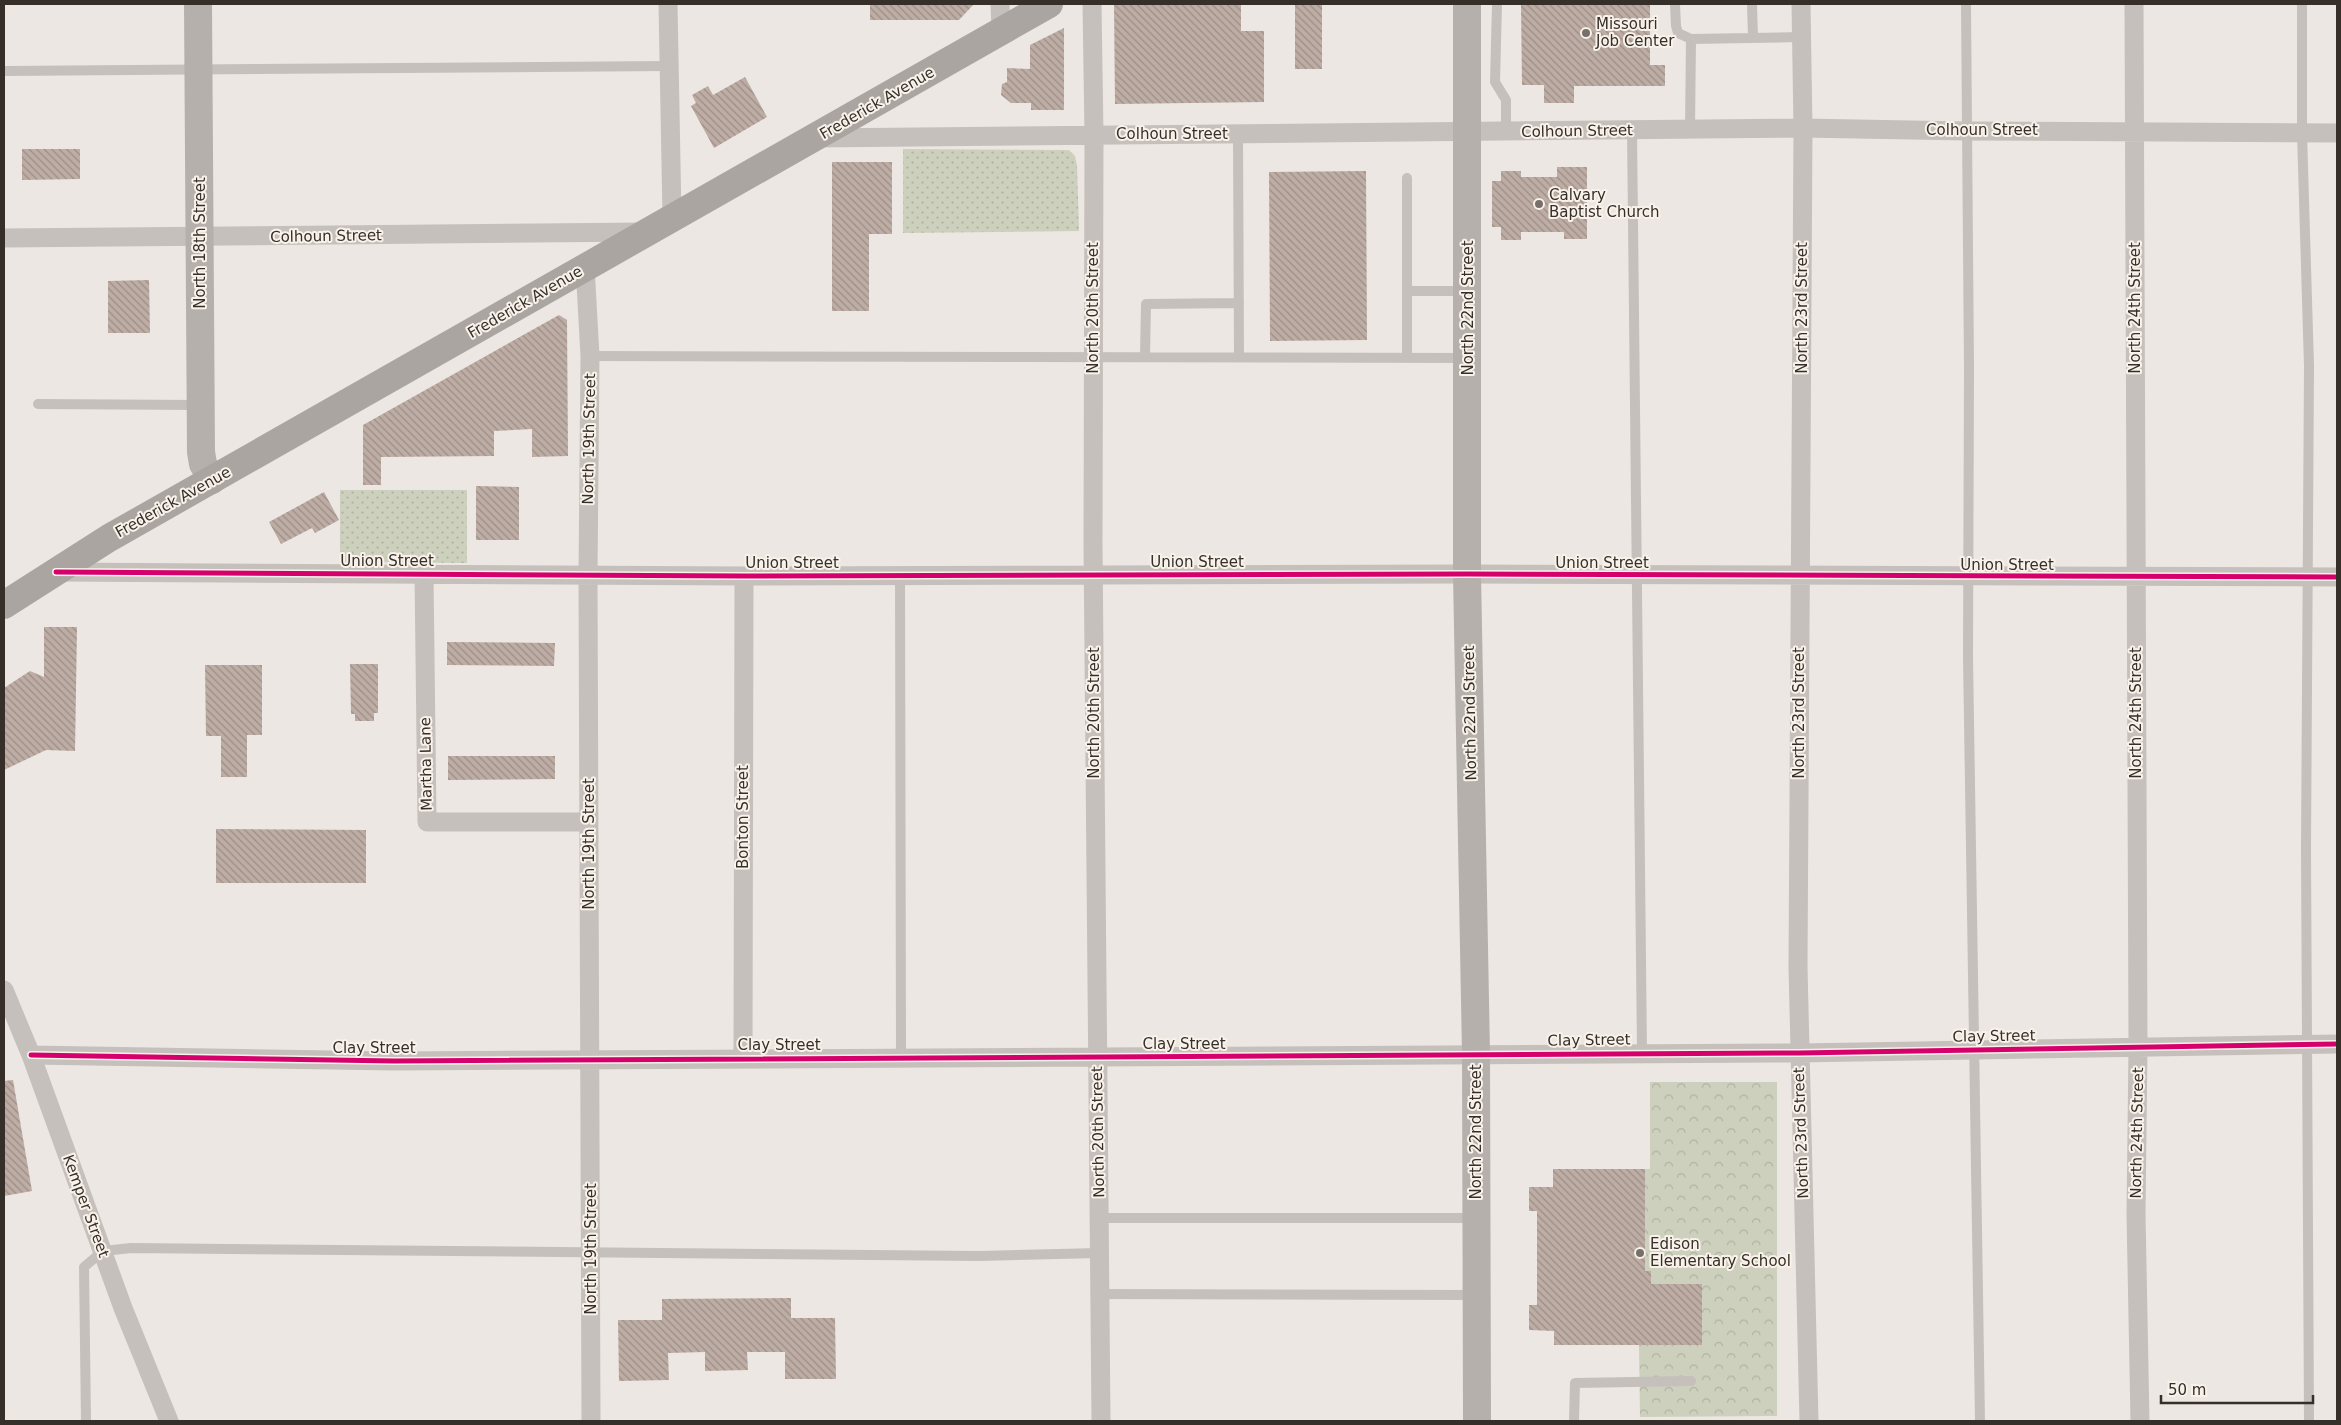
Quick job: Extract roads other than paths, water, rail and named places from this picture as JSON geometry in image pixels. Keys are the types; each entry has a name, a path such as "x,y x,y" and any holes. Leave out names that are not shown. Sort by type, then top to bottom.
{"main road":[{"name":"North 18th Street","path":"198,4 201,452 203,464 212,480"},
{"name":"Frederick Avenue","path":"4,605 109,538 1049,4"},
{"name":"North 22nd Street","path":"1467,4 1467,574 1476,1054 1477,1421"}],"street":[{"path":"668,4 672,217"},
{"path":"1000,4 1001,31"},
{"name":"North 20th Street","path":"1092,4 1094,135 1093,575 1101,1421"},
{"name":"North 23rd Street","path":"1801,4 1803,128 1799,1053 1809,1421"},
{"name":"North 24th Street","path":"2134,4 2138,1046 2136,1214 2140,1421"},
{"name":"Colhoun Street","path":"816,138 1803,128 2337,133"},
{"name":"Colhoun Street","path":"4,238 648,232"},
{"name":"North 19th Street","path":"586,266 590,356 588,575 592,1252 591,1421"},
{"name":"Union Street","path":"56,572 744,576 1467,574 2135,578 2337,577"},
{"name":"Martha Lane","path":"424,574 427,822 589,822"},
{"name":"Bonton Street","path":"743,1058 744,576"},
{"name":"Kemper Street","path":"5,1001 31,1055 123,1308 169,1421"},
{"name":"Clay Street","path":"31,1055 394,1061 1642,1052 1799,1053 1975,1048 2337,1044"}],"lane":[{"path":"1497,4 1495,82 1506,100 1506,132"},
{"path":"1675,4 1678,33 1692,39 1801,37"},
{"path":"1752,4 1753,38"},
{"path":"1966,4 1969,369 1968,577 1980,1421"},
{"path":"2302,4 2302,133 2309,366 2307,577 2309,1421"},
{"path":"1690,129 1692,39"},
{"path":"4,71 669,66"},
{"path":"1632,130 1636,317 1642,1052"},
{"path":"1238,134 1239,357"},
{"path":"1407,178 1407,358"},
{"path":"1407,290 1468,290"},
{"path":"1145,356 1146,304 1239,303"},
{"path":"590,356 1468,358"},
{"path":"38,404 201,405"},
{"path":"900,576 901,1057"},
{"path":"1099,1218 1477,1218"},
{"path":"86,1421 84,1267 103,1251 131,1248 980,1256 1099,1253"},
{"path":"1099,1294 1477,1295"},
{"path":"1574,1421 1575,1383 1691,1381"}],"place":[{"name":"Missouri Job Center","path":"1586,33"},
{"name":"Calvary Baptist Church","path":"1539,204"},
{"name":"Edison Elementary School","path":"1640,1253"}]}
